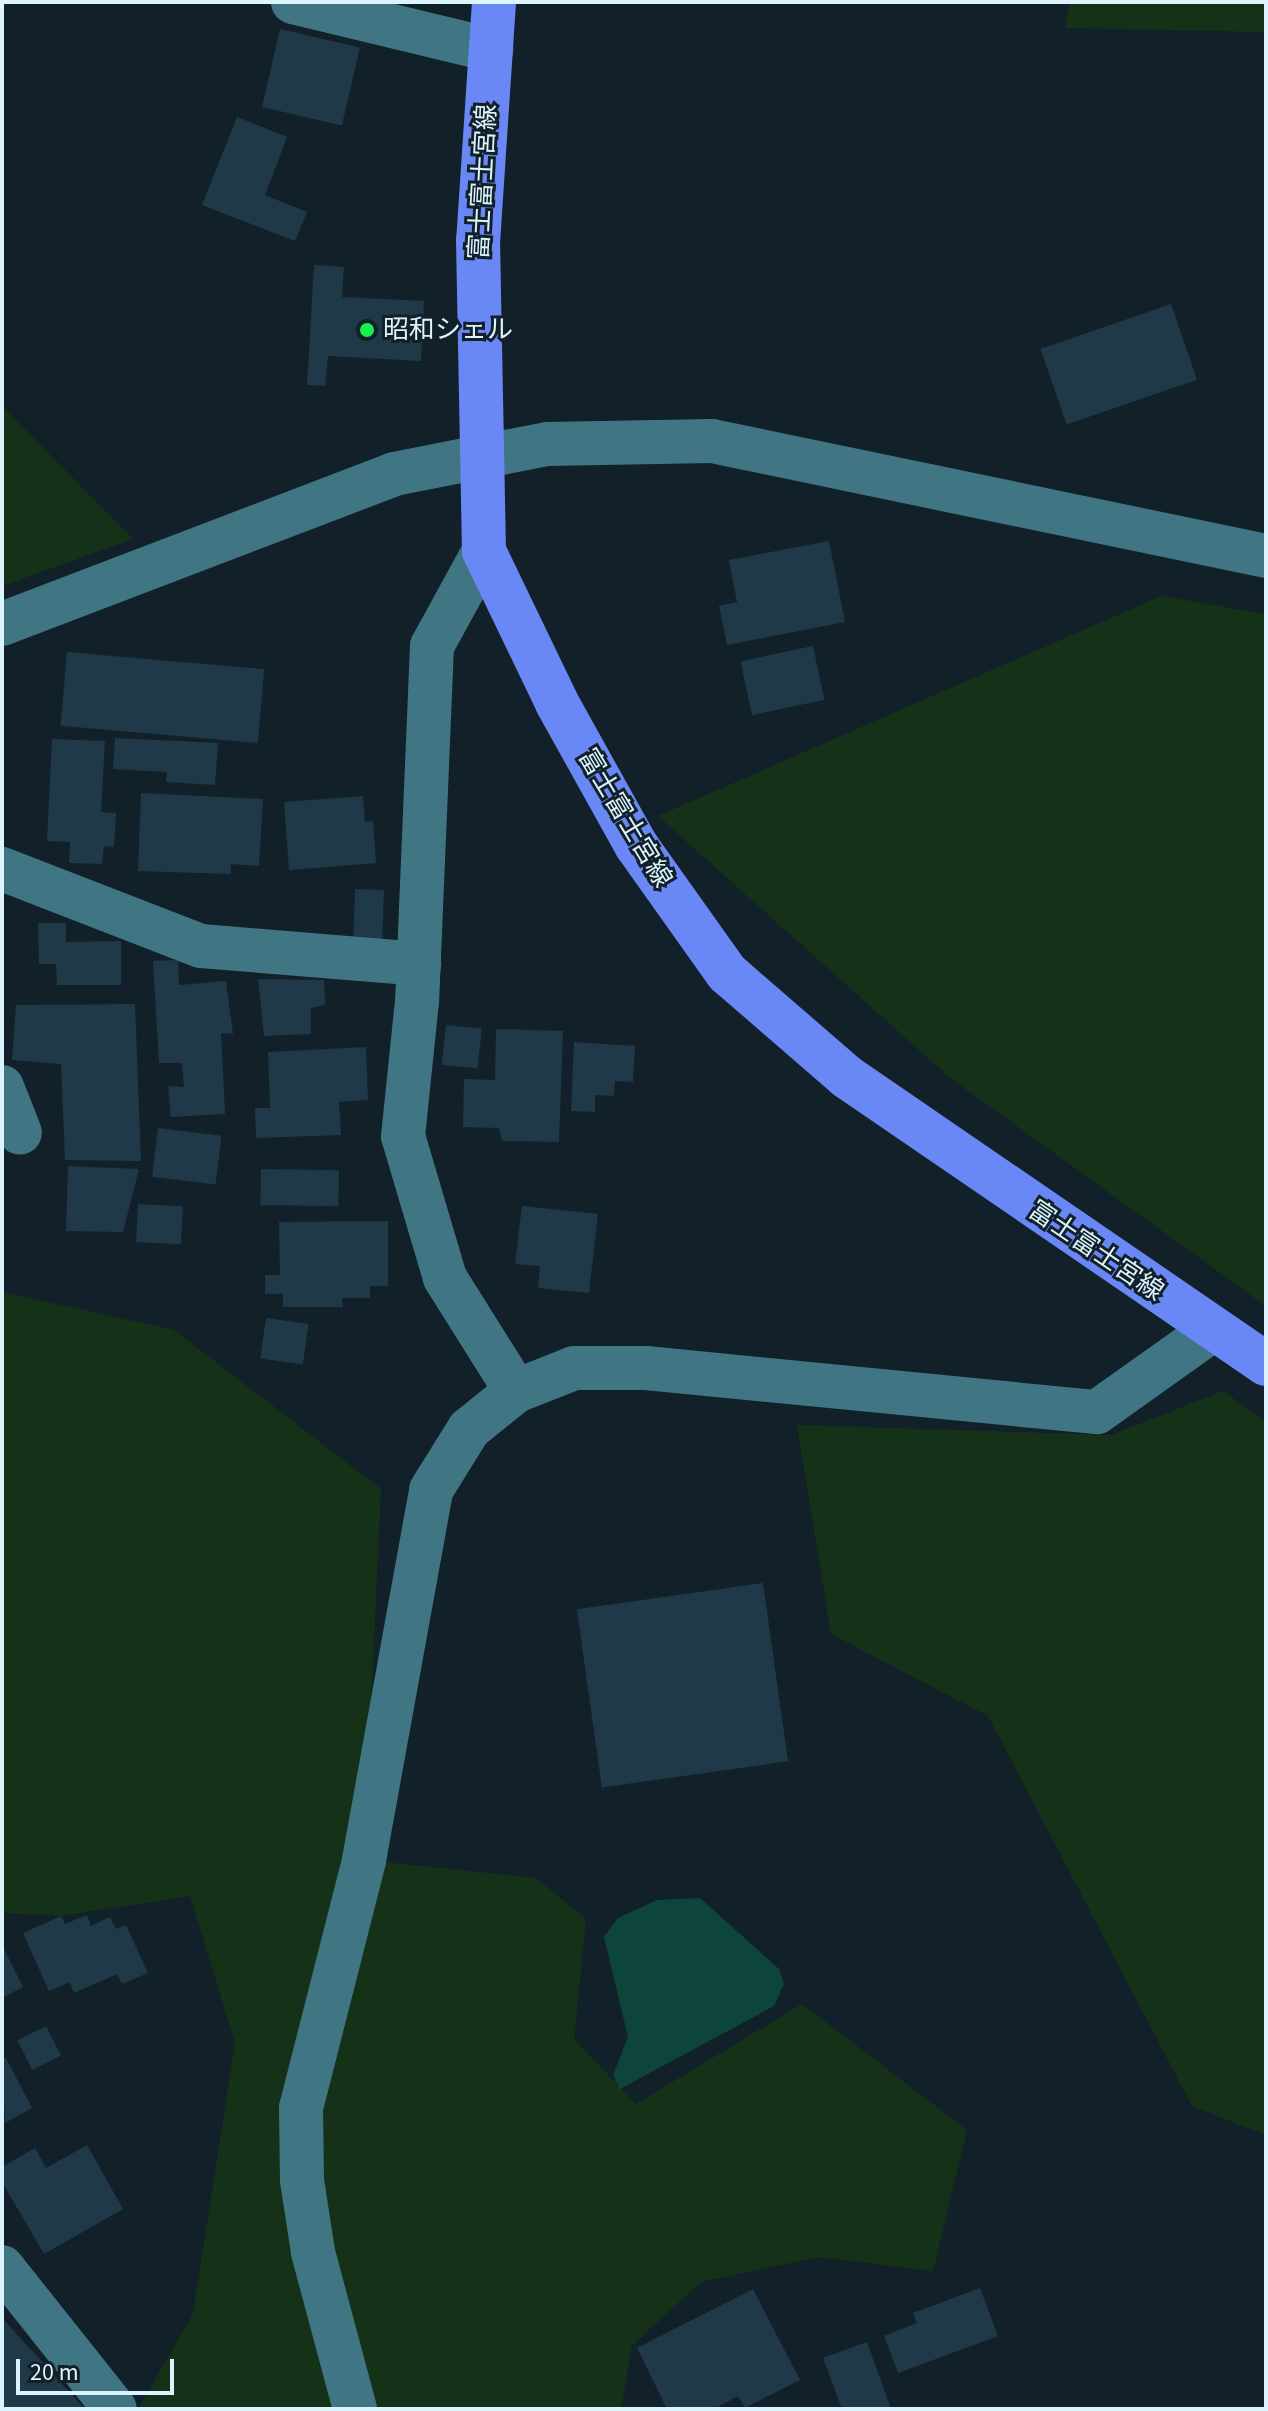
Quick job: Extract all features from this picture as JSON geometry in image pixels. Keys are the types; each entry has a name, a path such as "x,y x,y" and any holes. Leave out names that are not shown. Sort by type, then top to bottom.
{"main road":[{"name":"富士富士宮線","path":"494,2 478,240 478,453 484,551 557,703 636,845 727,973 847,1077 1266,1364"}],"street":[{"path":"293,2 491,50"},
{"path":"2,624 394,474 478,453 547,444 712,441 1266,556"},
{"path":"484,551 432,646 419,964 403,1136 445,1278 516,1391"},
{"path":"2,869 201,946 419,964"},
{"path":"2,1087 20,1133"},
{"path":"355,2409 313,2252 302,2180 301,2108 364,1860 431,1490 469,1429 516,1391 574,1368 646,1368 1097,1412 1214,1329"},
{"path":"2,2267 115,2409"}],"shaded area":[{"path":"1070,2 1266,2 1266,32 1065,28"},
{"path":"2,406 133,539 2,586"},
{"path":"1161,596 1266,614 1266,1306 949,1077 658,816"},
{"path":"2,1292 174,1330 381,1489 364,1860 536,1878 586,1919 574,2039 636,2104 802,2004 967,2130 933,2271 818,2257 701,2282 632,2345 621,2409 138,2409 193,2314 235,2043 190,1896 61,1916 2,1913"},
{"path":"1223,1391 1266,1422 1266,2135 1192,2106 988,1716 831,1634 797,1425 1111,1435"},
{"path":"700,1898 779,1969 784,1984 774,2006 620,2089 613,2075 628,2037 604,1937 618,1918 657,1900"}],"building":[{"path":"280,29 360,47 342,125 262,107"},
{"path":"237,117 287,137 265,195 307,212 295,241 202,205"},
{"path":"314,265 344,267 342,297 424,301 421,361 328,356 325,386 307,385"},
{"path":"1171,304 1197,380 1067,425 1041,349"},
{"path":"829,541 845,622 727,645 719,606 737,602 729,560"},
{"path":"813,646 824,700 752,715 741,661"},
{"path":"67,652 264,669 258,743 61,726"},
{"path":"115,738 218,743 215,785 166,782 167,772 113,769"},
{"path":"52,739 105,741 101,812 116,813 114,847 104,846 102,864 69,863 70,842 47,841"},
{"path":"141,793 263,799 259,866 231,864 231,874 138,871"},
{"path":"363,796 365,822 373,821 376,863 289,870 284,802"},
{"path":"355,889 384,890 382,941 353,940"},
{"path":"38,923 66,923 66,942 121,941 121,985 57,985 56,964 39,964"},
{"path":"178,960 179,985 226,981 233,1034 221,1033 225,1114 171,1117 168,1086 184,1087 182,1063 159,1063 153,961"},
{"path":"258,979 324,980 325,1005 311,1008 311,1034 264,1036"},
{"path":"135,1004 141,1161 65,1160 61,1064 12,1060 16,1005"},
{"path":"446,1025 482,1029 478,1069 442,1065"},
{"path":"496,1029 563,1031 559,1142 502,1141 499,1128 463,1127 464,1079 495,1080"},
{"path":"574,1042 635,1046 633,1082 615,1081 614,1096 595,1095 595,1112 571,1111"},
{"path":"366,1047 368,1100 339,1102 341,1135 256,1138 255,1108 270,1108 268,1052"},
{"path":"158,1128 222,1136 216,1184 152,1177"},
{"path":"68,1166 139,1169 123,1232 66,1231"},
{"path":"261,1169 339,1170 338,1206 260,1205"},
{"path":"138,1204 183,1206 181,1244 136,1242"},
{"path":"522,1206 598,1214 589,1293 538,1288 540,1266 515,1264"},
{"path":"388,1221 388,1286 370,1286 370,1298 342,1298 343,1307 283,1307 283,1294 265,1294 265,1275 280,1275 279,1222"},
{"path":"266,1318 309,1324 303,1365 260,1359"},
{"path":"763,1583 788,1761 602,1787 577,1609"},
{"path":"87,1915 91,1926 110,1917 116,1929 126,1925 148,1973 122,1984 117,1974 74,1993 70,1982 49,1991 23,1933 61,1916 65,1924"},
{"path":"2,1945 23,1987 2,1998"},
{"path":"46,2026 61,2055 32,2070 17,2041"},
{"path":"6,2058 32,2108 5,2123 2,2060"},
{"path":"87,2145 123,2209 44,2254 2,2182 2,2167 35,2148 46,2168"},
{"path":"980,2288 998,2336 898,2373 884,2336 917,2323 913,2313"},
{"path":"753,2289 800,2380 745,2408 738,2396 714,2409 667,2409 637,2348"},
{"path":"2,2318 85,2409 2,2409"},
{"path":"867,2342 891,2409 842,2409 823,2358"}],"place":[{"name":"昭和シェル","path":"367,330"}]}
